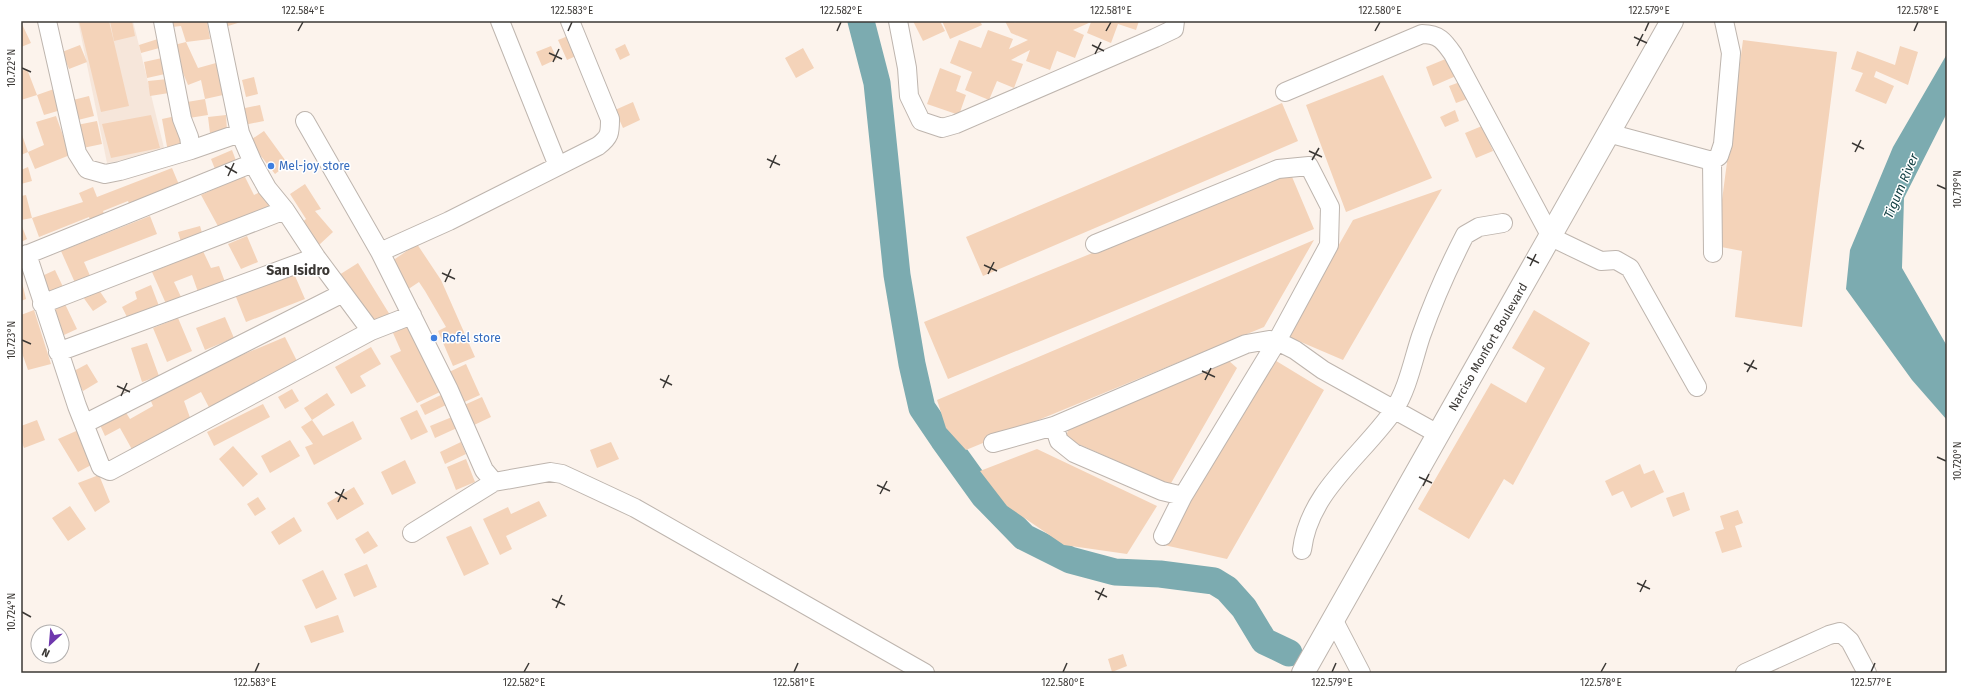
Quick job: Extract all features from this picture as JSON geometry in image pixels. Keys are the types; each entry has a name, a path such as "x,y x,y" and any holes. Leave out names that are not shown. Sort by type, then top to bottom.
{"main road":[{"name":"Narciso Monfort Boulevard","path":"1303,673 1672,21"}],"street":[{"path":"47,21 77,153 87,169 105,174 120,171 191,150 240,133"},
{"path":"163,21 182,119 189,137 191,150"},
{"path":"218,21 240,133 253,163 267,188 285,210 316,257 371,331"},
{"path":"500,21 558,166"},
{"path":"380,252 449,221 598,146 606,139 610,132 610,118 570,21"},
{"path":"898,21 907,68 909,96 921,120 942,128 956,124 1155,38 1174,29 1175,21"},
{"path":"1712,161 1719,156 1723,144 1731,53 1724,21"},
{"path":"1285,92 1422,34 1434,34 1444,40 1453,54 1551,237 1601,261 1616,260 1630,268 1697,387"},
{"path":"305,121 380,252 449,390 484,470 494,482"},
{"path":"1608,133 1712,161"},
{"path":"1712,161 1713,253"},
{"path":"253,163 24,255 84,424 101,467 110,471 371,331 412,315"},
{"path":"1095,244 1278,169 1309,166 1330,207 1329,246 1278,341 1183,496 1163,536"},
{"path":"42,304 285,210"},
{"path":"1302,550 1304,534 1309,519 1323,495 1394,410 1403,391 1422,334 1465,235 1478,227 1503,223"},
{"path":"58,352 316,257"},
{"path":"84,424 343,293"},
{"path":"993,443 1054,426 1246,344 1269,340 1278,341 1295,350 1323,370 1438,434"},
{"path":"1054,426 1059,441 1074,453 1162,491 1183,496"},
{"path":"412,533 494,482 550,472 562,474 635,508 925,673"},
{"path":"1333,619 1361,673"},
{"path":"1745,673 1829,635 1840,632 1850,641 1868,673"}],"shaded area":[{"path":"78,21 133,21 165,152 107,163"}],"water":[{"name":"Tigum River","path":"1947,54 1947,113 1904,198 1902,268 1947,346 1947,420 1912,380 1846,289 1850,250 1893,147"}],"building":[{"path":"79,21 109,21 129,106 101,112"},
{"path":"110,21 132,21 135,36 114,41"},
{"path":"171,21 207,21 210,39 186,42 181,26 172,27"},
{"path":"223,21 244,21 225,27"},
{"path":"913,21 940,21 945,31 923,41"},
{"path":"942,21 980,21 982,25 950,39"},
{"path":"1005,21 1014,21 1015,23 1016,21 1139,21 1136,30 1118,24 1111,43 1087,33 1091,22 1073,30 1084,35 1075,58 1057,51 1050,70 1026,61 1030,50 1011,60 1023,64 1014,88 997,81 989,100 965,90 972,72 950,63 959,40 981,48 988,30 1013,39 1009,49 1028,40 1011,33"},
{"path":"21,22 31,43 21,47"},
{"path":"568,36 576,56 567,60 558,40"},
{"path":"161,38 163,47 141,53 139,45"},
{"path":"1743,40 1837,52 1802,327 1735,317 1742,251 1716,246"},
{"path":"186,42 198,68 216,63 223,95 205,99 201,80 188,85 180,66 174,45"},
{"path":"625,44 630,55 620,60 615,49"},
{"path":"80,45 87,62 69,69 62,52"},
{"path":"551,46 557,59 542,66 536,52"},
{"path":"1900,46 1918,52 1908,85 1876,71 1874,77 1894,86 1886,104 1855,91 1863,73 1851,69 1857,51 1895,65"},
{"path":"803,48 814,68 796,78 785,58"},
{"path":"162,58 165,74 147,78 144,62"},
{"path":"1448,58 1456,76 1433,86 1426,67"},
{"path":"940,68 961,76 956,91 966,95 959,115 927,104"},
{"path":"27,69 37,95 21,100 21,71"},
{"path":"1383,75 1432,178 1346,212 1306,105"},
{"path":"254,77 258,94 246,97 242,80"},
{"path":"168,79 169,93 150,96 148,81"},
{"path":"1460,82 1467,99 1456,103 1449,86"},
{"path":"54,89 61,110 44,115 37,95"},
{"path":"89,96 94,116 74,121 69,101"},
{"path":"205,99 208,115 189,118 187,102"},
{"path":"633,102 640,120 623,128 615,110"},
{"path":"1282,103 1298,141 983,276 966,237"},
{"path":"260,105 264,121 244,125 240,109"},
{"path":"1455,110 1459,121 1445,127 1440,117"},
{"path":"151,115 160,148 111,158 102,124"},
{"path":"226,115 227,131 210,133 208,117"},
{"path":"56,116 70,155 35,169 28,152 44,145 36,122"},
{"path":"176,116 183,149 168,152 162,119"},
{"path":"97,121 102,144 83,148 77,125"},
{"path":"1482,126 1493,151 1476,158 1465,133"},
{"path":"264,131 288,164 275,174 249,141"},
{"path":"21,132 28,152 21,155"},
{"path":"232,150 238,166 217,174 211,159"},
{"path":"28,167 32,181 21,184 21,170"},
{"path":"172,168 180,187 131,208 128,201 103,211 106,219 92,225 89,217 39,237 32,218 83,202 79,193 93,187 97,197"},
{"path":"1290,172 1314,229 948,379 924,322"},
{"path":"244,175 254,195 264,190 273,208 219,228 201,195"},
{"path":"305,184 321,209 315,211 333,232 319,245 300,224 306,219 290,194"},
{"path":"1442,189 1343,360 1287,336 1353,220"},
{"path":"26,195 32,218 21,220 21,196"},
{"path":"150,216 157,234 84,262 91,278 76,285 61,251"},
{"path":"21,224 27,239 21,242"},
{"path":"200,226 203,236 181,242 178,232"},
{"path":"247,236 258,262 241,269 228,244"},
{"path":"1314,240 1264,327 966,450 946,428 937,400"},
{"path":"417,244 441,280 475,357 453,366 438,331 446,327 425,291 419,282 407,290 389,263"},
{"path":"203,251 211,268 219,266 225,282 198,292 192,275 174,282 182,299 167,306 152,272"},
{"path":"358,263 390,315 371,326 339,275"},
{"path":"292,269 305,299 246,322 234,292"},
{"path":"55,270 64,289 51,295 42,276"},
{"path":"21,278 26,299 21,301"},
{"path":"151,285 159,306 128,319 122,307 137,299 135,292"},
{"path":"97,287 107,302 93,311 83,297"},
{"path":"65,304 77,329 64,335 52,311"},
{"path":"34,310 51,364 28,370 22,353 21,354 21,315"},
{"path":"1534,310 1590,343 1513,485 1504,479 1469,539 1418,509 1491,383 1526,403 1545,368 1512,348"},
{"path":"225,317 234,338 205,350 196,328"},
{"path":"178,318 192,351 167,362 153,328"},
{"path":"409,326 442,391 417,403 390,356 401,351 393,333"},
{"path":"285,337 300,367 213,415 201,392 184,401 192,423 134,453 120,428 105,436 100,425 125,411 130,419 153,406 148,394"},
{"path":"147,343 159,376 142,382 131,348"},
{"path":"371,347 381,364 360,376 366,386 351,394 335,367"},
{"path":"1273,359 1324,390 1227,559 1164,545"},
{"path":"1228,360 1237,368 1170,485 1065,438 1070,426"},
{"path":"87,364 98,382 83,391 72,372"},
{"path":"466,364 480,395 460,404 447,373"},
{"path":"292,389 299,401 285,409 278,397"},
{"path":"327,393 335,405 312,420 304,408"},
{"path":"441,395 446,405 425,415 420,405"},
{"path":"482,397 491,417 472,426 462,406"},
{"path":"263,404 270,417 214,446 207,432"},
{"path":"417,410 428,432 411,440 400,418"},
{"path":"452,417 457,428 435,438 430,426"},
{"path":"37,420 45,440 24,448 21,440 21,426"},
{"path":"312,420 323,436 353,421 362,439 314,465 305,447 313,444 301,427"},
{"path":"83,428 95,463 78,472 58,439"},
{"path":"290,440 300,456 270,473 261,456"},
{"path":"461,442 466,454 445,464 440,452"},
{"path":"611,442 619,459 597,468 590,450"},
{"path":"233,446 258,474 243,487 219,459"},
{"path":"1037,449 1157,506 1127,554 1064,545 1007,506 980,471"},
{"path":"466,459 475,482 456,490 447,467"},
{"path":"405,460 416,483 392,495 381,472"},
{"path":"1640,464 1644,474 1654,470 1664,492 1631,508 1623,491 1612,496 1605,481"},
{"path":"99,475 110,502 95,512 78,483"},
{"path":"354,487 364,504 337,520 327,503"},
{"path":"1684,492 1690,510 1673,517 1666,498"},
{"path":"258,497 266,509 255,516 247,504"},
{"path":"539,501 547,516 506,536 512,549 500,555 483,519 508,507 511,514"},
{"path":"70,506 86,529 68,541 52,518"},
{"path":"1738,510 1743,523 1735,526 1742,547 1722,553 1715,532 1724,529 1720,516"},
{"path":"294,517 302,531 279,545 271,532"},
{"path":"471,526 489,564 464,576 446,537"},
{"path":"368,531 378,546 364,554 355,539"},
{"path":"367,564 377,587 354,597 344,574"},
{"path":"323,570 337,599 316,609 302,580"},
{"path":"338,615 344,632 311,643 304,626"},
{"path":"1123,654 1127,666 1112,672 1108,659"}],"waterway":[{"path":"861,21 877,83 897,275 912,364 922,408 984,496 1024,537 1070,560 1115,572 1160,574 1214,581 1227,589 1244,608 1264,641 1289,653"}],"place":[{"name":"Mel-joy store","path":"271,166"},
{"name":"Rofel store","path":"434,338"}],"district":[{"name":"San Isidro","path":"298,270"}]}
